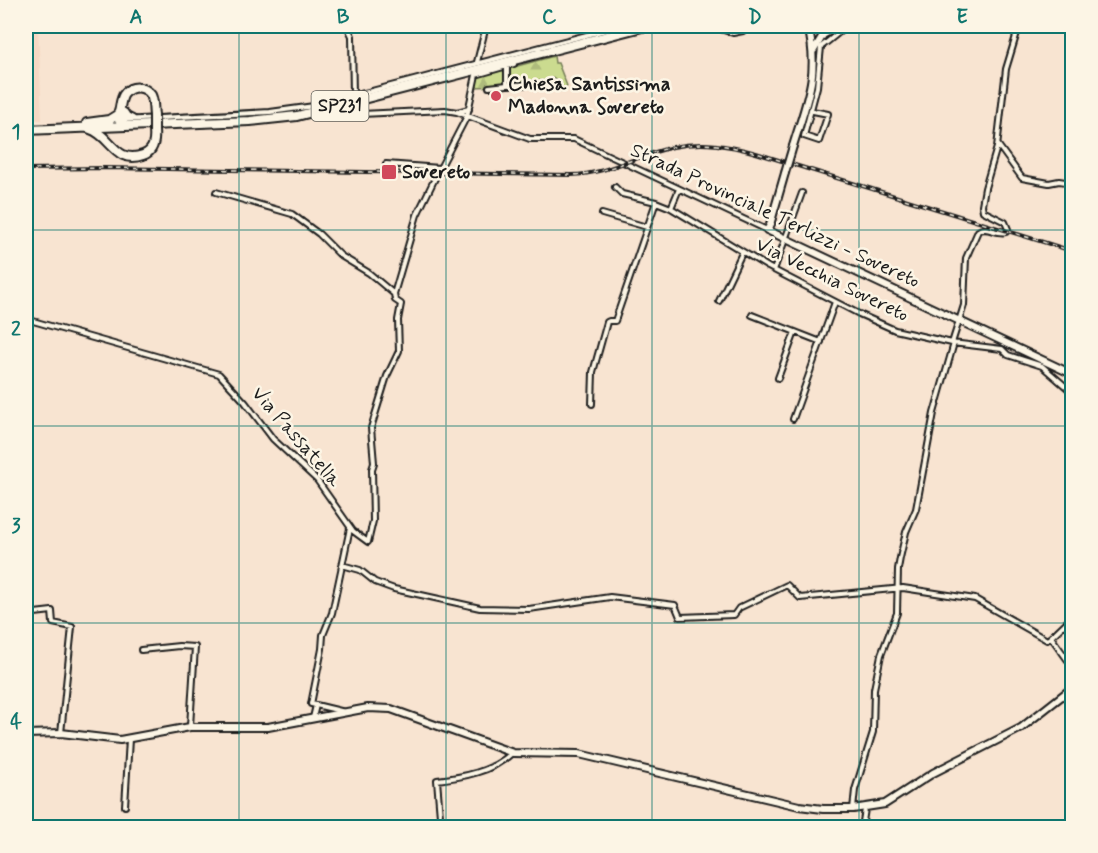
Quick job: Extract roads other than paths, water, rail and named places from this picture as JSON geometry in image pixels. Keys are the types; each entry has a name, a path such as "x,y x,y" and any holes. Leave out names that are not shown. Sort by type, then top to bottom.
{"highway":[{"name":"SP231","path":"26,128 250,118 297,113 635,26"},
{"name":"SP231","path":"56,129 139,122 250,121 297,116 646,26"},
{"name":"SP231","path":"26,128 92,130 102,135 111,147 122,154 140,156 152,147 154,115 152,98 143,88 129,89 123,95 122,115 109,120 75,125"},
{"name":"SP231","path":"107,142 107,135 112,129 139,122"}],"main road":[{"path":"809,26 825,33"},
{"path":"768,231 813,75 809,26"},
{"path":"811,36 825,33 838,26"},
{"path":"813,53 825,33"},
{"name":"Strada Provinciale Terlizzi - Sovereto","path":"768,231 959,321 1005,346 1072,374"},
{"path":"26,734 61,733 106,739 129,739 190,727 268,727 346,712 391,709 512,753 579,754 799,806 853,810 885,804 933,773 1021,728 1072,688"}],"street":[{"path":"346,26 352,36 353,96"},
{"path":"477,63 486,26"},
{"path":"122,115 139,122 270,112 314,106 621,26"},
{"path":"507,85 507,66 659,26"},
{"path":"711,26 734,33 742,31 746,26"},
{"path":"813,111 828,114 819,141 804,136 818,81 820,51 824,43 847,26"},
{"path":"853,810 855,790 873,732 874,690 881,655 897,613 900,558 906,532 919,500 934,413 964,305 966,258 978,231 984,228 1003,234 1008,229 1008,224 983,212 982,209 989,168 998,145 1006,69 1019,26"},
{"path":"480,51 484,61"},
{"name":"Via Passatella","path":"26,319 219,374 245,402 273,439 317,480 350,528 365,542 370,541 373,521 372,469 374,463 370,428 387,376 399,351 398,320 401,304 394,300 394,294 417,215 467,116 476,75 507,66"},
{"path":"489,87 552,84 554,82"},
{"path":"320,116 445,110 457,112 469,109"},
{"name":"Strada Provinciale Terlizzi - Sovereto","path":"457,112 530,138 571,138 768,231"},
{"path":"998,145 1022,178 1049,183 1059,181 1072,183"},
{"path":"386,164 440,168"},
{"name":"Via Vecchia Sovereto","path":"615,188 624,195 671,208 742,253 859,314 913,336 953,343 1005,346 1008,355 1042,366 1072,392"},
{"path":"671,208 679,189"},
{"path":"216,192 292,214 319,234 340,256 369,273 394,294"},
{"path":"774,270 802,193"},
{"path":"592,404 593,372 607,322 615,321 656,202"},
{"path":"602,214 647,227"},
{"path":"719,301 742,253"},
{"path":"793,419 835,302"},
{"path":"752,315 821,342"},
{"path":"778,378 795,332"},
{"path":"346,712 310,704 323,635 332,613 350,528"},
{"path":"342,565 360,570 375,582 394,589 498,610 532,609 610,597 674,605 680,617 734,615 739,608 787,585 800,598 907,588 978,600 1047,640 1072,617"},
{"path":"26,614 52,610 53,624 72,627 61,733"},
{"path":"1051,637 1070,658 1072,666"},
{"path":"141,650 179,646 195,647 190,727"},
{"path":"312,719 316,705"},
{"path":"125,806 129,739"},
{"path":"441,828 437,780 456,778 484,770 505,760 512,753"},
{"path":"865,809 863,827 869,828"}],"railway":[{"path":"26,169 104,168 571,175 610,168 673,147 694,144 715,145 756,153 1072,251"}],"place":[{"name":"Chiesa Santissima Madonna Sovereto","path":"496,96"},
{"name":"Sovereto","path":"389,172"}]}
